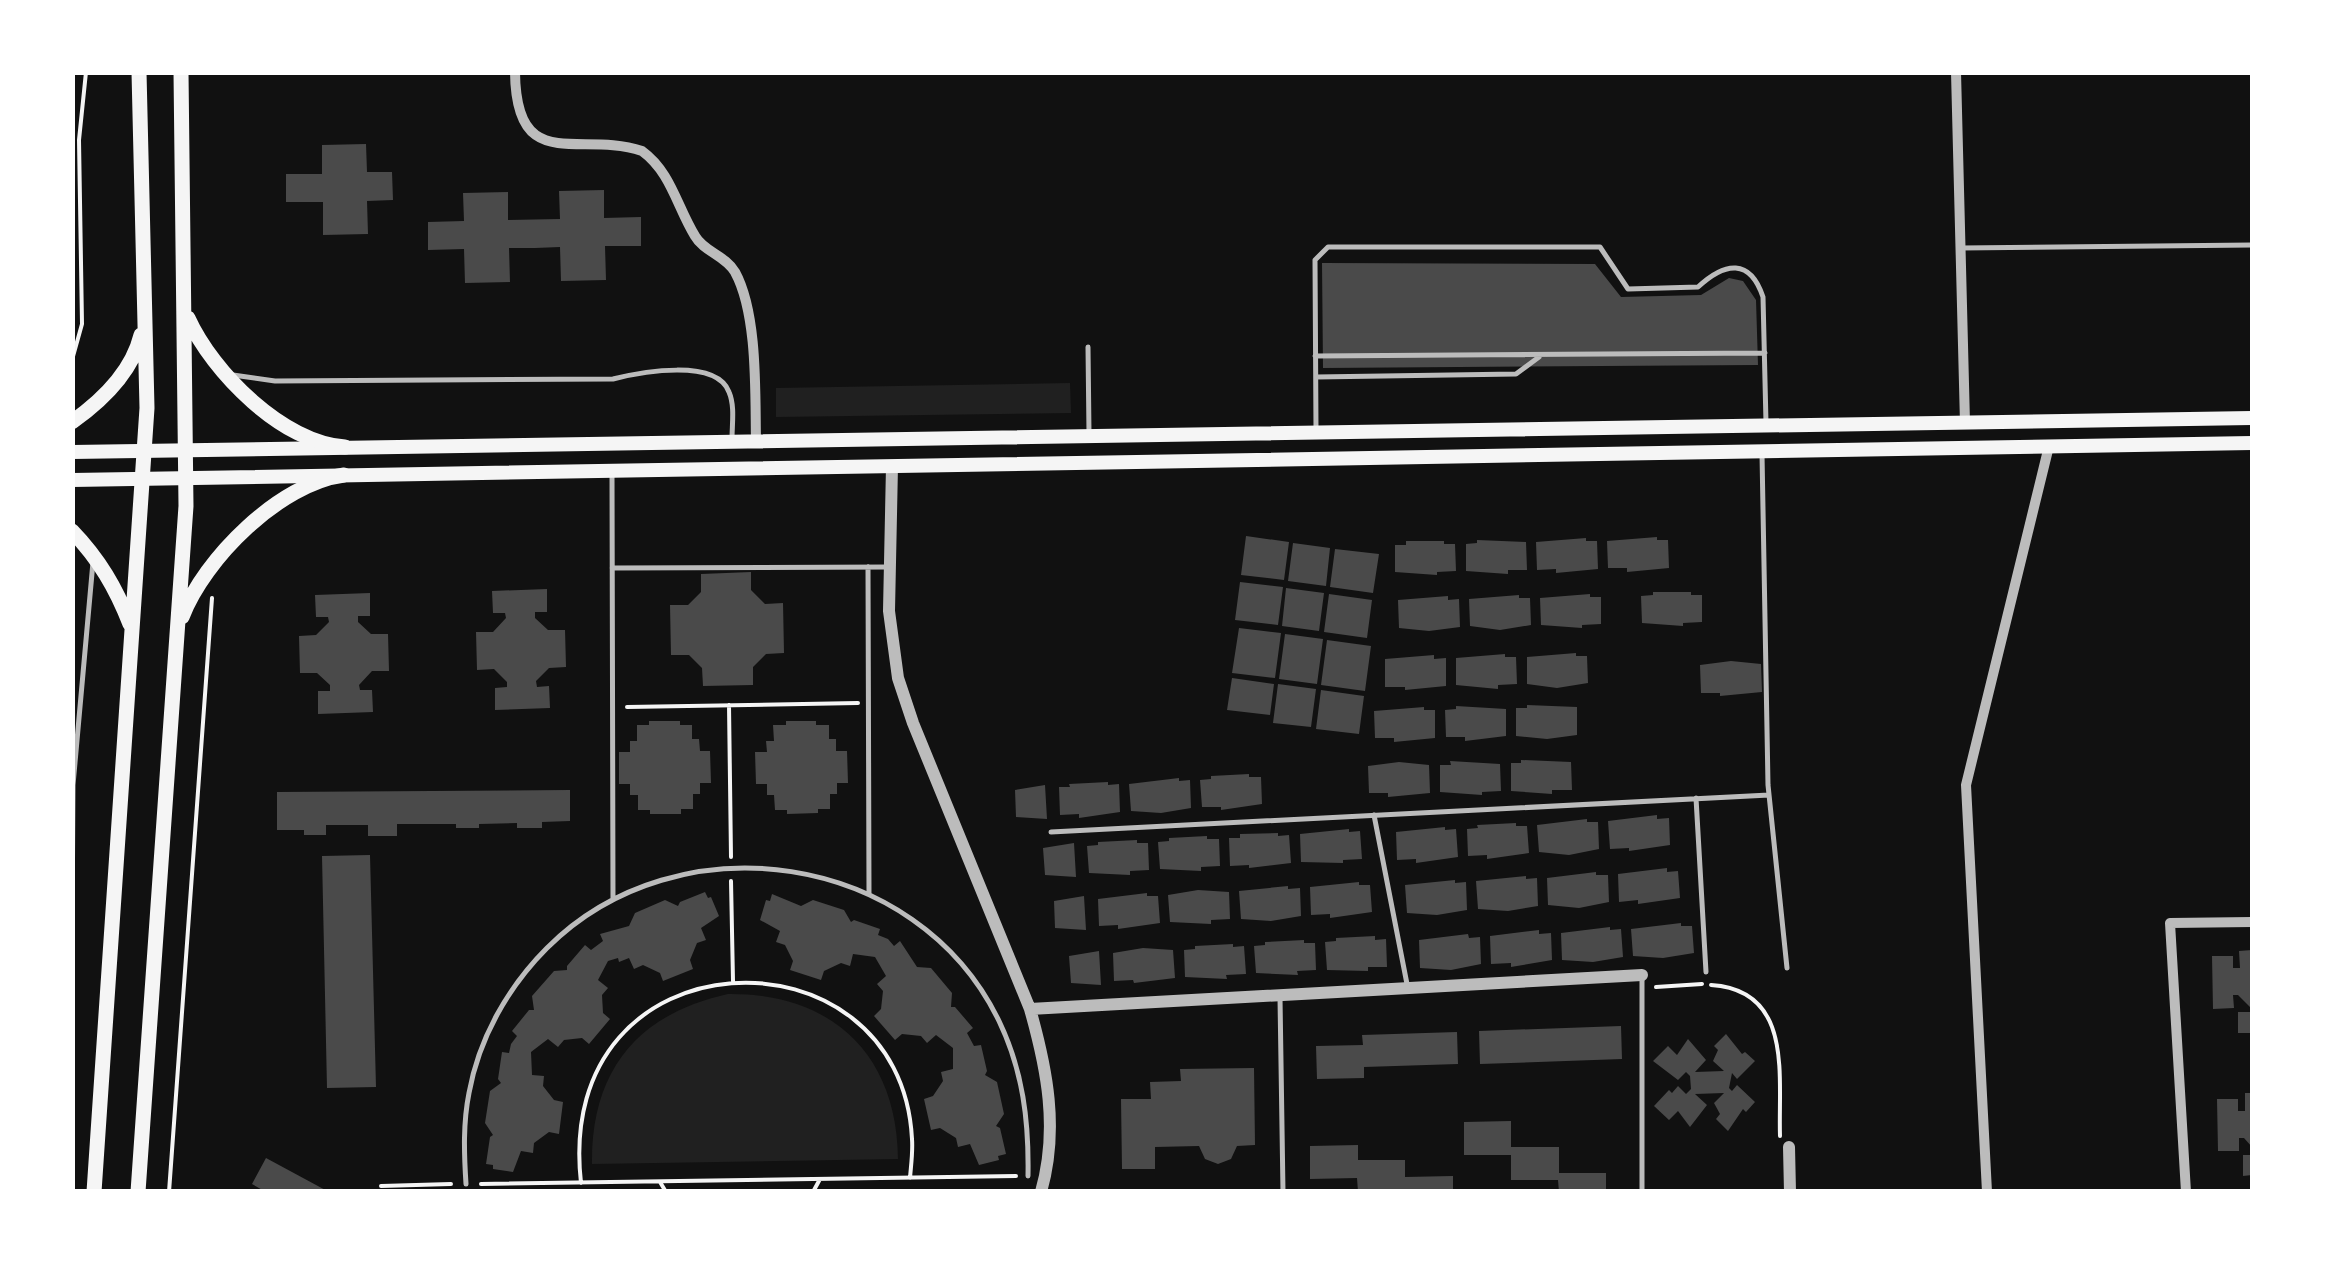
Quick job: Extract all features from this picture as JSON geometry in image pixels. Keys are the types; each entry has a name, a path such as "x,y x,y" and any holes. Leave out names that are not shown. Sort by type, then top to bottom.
{"main road":[{"path":"94,1192 144,451 146,316 139,72"},
{"path":"138,1192 187,478 181,72"},
{"path":"185,308 194,332 222,369 282,424 320,443 345,448"},
{"path":"72,422 112,388 130,363 146,316"},
{"path":"72,452 2252,418"},
{"path":"72,480 2252,443"},
{"path":"176,640 192,595 214,561 244,532 296,494 314,484 344,476"},
{"path":"72,531 94,554 117,591 132,630"}],"street":[{"path":"515,72 517,105 534,134 557,143 642,151 668,180 696,239 733,269 742,292 754,356 756,442"},
{"path":"1956,72 1966,423"},
{"path":"1987,1192 1966,786 2049,446"},
{"path":"892,466 890,633 905,701 1030,1008 1050,1104 1049,1156 1041,1192"},
{"path":"2186,1192 2170,924 2252,922"},
{"path":"1030,1008 1642,975"},
{"path":"1789,1147 1790,1192"}],"lane":[{"path":"1961,248 2252,246"},
{"path":"1316,433 1315,260 1328,247 1600,247 1628,289 1698,287 1710,275 1728,268 1744,269 1758,280 1764,298 1766,426"},
{"path":"1088,347 1089,436"},
{"path":"1315,356 1765,353"},
{"path":"1315,377 1516,374 1541,355"},
{"path":"222,369 242,378 275,382 613,379 642,372 707,372 718,377 729,392 732,442"},
{"path":"1762,451 1769,795 1787,968"},
{"path":"612,471 613,900"},
{"path":"72,935 73,786 94,554"},
{"path":"868,567 869,894"},
{"path":"612,568 890,567"},
{"path":"1051,832 1769,795"},
{"path":"1696,798 1706,972"},
{"path":"1374,815 1408,988"},
{"path":"466,1184 464,1138 469,1092 482,1047 502,1005 528,967 561,934 640,886 685,872 731,866 812,873 869,894 921,926 951,953 977,984 1014,1056 1029,1136 1028,1176"},
{"path":"1642,975 1642,1192"},
{"path":"1280,995 1283,1192"}],"path":[{"path":"72,360 82,324 79,140 86,72"},
{"path":"168,1192 214,561"},
{"path":"613,707 868,703"},
{"path":"728,705 733,981"},
{"path":"1642,975 1654,987 1704,984 1734,988 1747,993 1764,1010 1778,1040 1780,1136 1789,1147"},
{"path":"581,1182 580,1120 588,1089 602,1061 644,1014 687,992 733,981 771,983 808,993 841,1011 870,1036 892,1067 906,1102 912,1140 910,1178"},
{"path":"381,1186 1028,1176"},
{"path":"812,1192 820,1179"},
{"path":"660,1182 666,1192"}],"shaded area":[{"path":"1070,383 1071,413 776,417 776,388"},
{"path":"728,994 765,996 798,1005 827,1018 852,1037 871,1060 886,1089 895,1122 898,1159 592,1164 600,1101 626,1052 668,1016"}],"building":[{"path":"366,144 367,172 392,172 393,200 367,201 368,234 323,235 323,202 286,202 286,174 322,174 322,145"},
{"path":"604,190 604,218 641,217 641,246 605,246 606,280 561,281 560,247 509,248 510,282 465,283 464,249 428,250 428,222 464,221 463,193 508,192 508,220 560,219 559,191"},
{"path":"1322,263 1595,264 1621,297 1701,295 1729,278 1743,281 1756,300 1758,365 1323,368"},
{"path":"1246,536 1289,542 1284,580 1241,575"},
{"path":"1657,537 1668,540 1669,568 1627,572 1627,568 1608,568 1607,541"},
{"path":"1586,538 1597,541 1598,569 1556,573 1556,569 1537,570 1536,542"},
{"path":"1477,540 1526,542 1527,570 1508,570 1508,574 1466,571 1466,544"},
{"path":"1406,541 1455,544 1456,571 1437,575 1395,572 1395,545 1406,545"},
{"path":"1293,543 1330,548 1326,586 1288,581"},
{"path":"1335,549 1379,554 1373,593 1330,587"},
{"path":"751,572 751,590 765,604 783,603 784,653 766,654 753,667 753,685 703,686 702,668 689,655 671,655 670,605 688,605 701,592 701,574"},
{"path":"1240,582 1283,587 1278,625 1235,620"},
{"path":"1286,588 1324,593 1319,631 1282,626"},
{"path":"547,589 547,612 535,612 535,618 548,630 565,630 566,667 549,668 536,681 537,687 549,686 550,708 495,710 495,688 507,687 507,682 494,669 477,670 476,632 493,632 506,618 505,613 493,613 492,591"},
{"path":"1653,592 1702,595 1702,622 1683,626 1642,623 1641,596"},
{"path":"370,593 370,616 358,616 358,622 371,634 388,634 389,671 372,671 359,685 360,690 372,690 373,712 318,714 318,691 330,691 330,685 317,673 300,673 299,636 316,635 329,622 328,617 316,617 315,595"},
{"path":"1329,594 1372,600 1367,638 1324,632"},
{"path":"1590,594 1601,597 1601,624 1582,628 1541,625 1540,598"},
{"path":"1519,595 1530,598 1531,625 1500,630 1470,626 1469,599"},
{"path":"1448,596 1448,600 1459,599 1460,627 1429,631 1399,628 1398,600"},
{"path":"1239,628 1281,633 1275,678 1232,673"},
{"path":"1285,634 1323,639 1317,684 1279,679"},
{"path":"1327,640 1371,646 1365,691 1321,685"},
{"path":"1576,653 1587,656 1588,683 1557,688 1527,684 1527,657"},
{"path":"1505,654 1516,657 1517,684 1498,685 1498,689 1456,685 1456,658"},
{"path":"1434,655 1434,659 1446,658 1446,686 1405,690 1385,687 1385,659"},
{"path":"1731,661 1761,664 1762,692 1720,696 1701,693 1700,665"},
{"path":"1232,678 1274,684 1270,715 1227,710"},
{"path":"1278,684 1316,689 1311,727 1273,723"},
{"path":"1321,690 1364,696 1359,734 1316,729"},
{"path":"1456,706 1506,709 1506,736 1465,741 1465,737 1446,737 1445,710"},
{"path":"1424,707 1435,710 1435,738 1394,742 1394,738 1375,738 1374,711"},
{"path":"1577,707 1577,735 1547,739 1516,736 1516,708"},
{"path":"649,721 692,725 692,739 699,739 700,751 710,751 711,783 700,783 700,794 693,794 693,809 681,809 681,814 638,810 638,795 630,795 630,784 619,784 619,752 630,752 630,741 637,741 637,725 649,725"},
{"path":"786,721 829,725 829,739 836,739 836,751 847,751 848,783 837,783 837,794 830,794 830,809 787,814 787,810 775,810 774,795 767,795 767,784 756,784 755,752 767,752 766,741 774,741 773,725 786,725"},
{"path":"1450,761 1500,764 1501,791 1482,795 1440,792 1440,765 1451,765"},
{"path":"1399,762 1429,765 1430,793 1388,797 1388,793 1369,793 1368,766"},
{"path":"1571,762 1572,790 1552,790 1552,794 1511,791 1511,763"},
{"path":"1249,774 1261,777 1262,804 1221,810 1202,807 1200,780"},
{"path":"1190,780 1191,808 1161,813 1131,811 1129,784"},
{"path":"1119,784 1120,812 1079,818 1079,814 1060,815 1059,787"},
{"path":"1045,785 1047,819 1016,817 1015,790"},
{"path":"570,790 570,821 542,822 542,828 517,828 517,823 479,824 479,828 397,824 397,836 368,836 368,825 326,825 326,835 277,830 277,792"},
{"path":"1657,815 1657,819 1669,818 1670,845 1629,851 1610,849 1608,821"},
{"path":"1587,819 1598,822 1599,849 1569,855 1539,852 1537,825"},
{"path":"1516,823 1527,826 1529,853 1487,859 1487,855 1468,856 1467,829"},
{"path":"1456,829 1458,857 1416,863 1416,859 1397,860 1396,832"},
{"path":"1360,831 1362,859 1343,863 1301,862 1300,834"},
{"path":"1289,835 1291,863 1230,866 1229,838"},
{"path":"1207,836 1219,839 1220,866 1201,867 1201,871 1160,869 1158,842"},
{"path":"1137,840 1148,843 1149,870 1130,871 1130,875 1089,873 1087,846"},
{"path":"1074,843 1076,877 1045,875 1043,848"},
{"path":"370,855 376,1087 327,1088 322,856"},
{"path":"1667,868 1667,872 1678,871 1680,898 1638,904 1638,900 1619,902 1618,874"},
{"path":"1596,872 1608,875 1609,902 1579,908 1548,905 1547,878"},
{"path":"1537,878 1538,906 1508,911 1478,909 1476,881"},
{"path":"1359,882 1370,885 1372,912 1330,918 1330,914 1311,915 1310,887"},
{"path":"1466,882 1467,910 1437,915 1407,913 1405,885"},
{"path":"1300,888 1301,916 1271,921 1241,919 1239,891"},
{"path":"1198,890 1229,892 1230,919 1211,920 1211,924 1170,922 1168,895"},
{"path":"705,892 719,916 701,928 706,940 697,943 690,960 693,969 663,981 660,973 643,965 634,969 629,958 608,961 598,980 608,988 602,995 603,1013 610,1019 589,1044 582,1038 564,1040 558,1047 548,1039 531,1052 532,1075 544,1076 543,1086 554,1100 563,1102 559,1134 549,1132 534,1143 533,1153 521,1151 513,1172 486,1164 493,1135 485,1123 490,1091 501,1083 498,1079 502,1052 509,1053 517,1036 512,1031 529,1010 534,1010 532,996 554,971 567,970 585,945 591,950 603,941 600,934 629,926 635,913 665,900 678,906"},
{"path":"1147,893 1158,896 1160,923 1118,929 1118,925 1099,926 1098,899"},
{"path":"772,894 801,906 813,900 844,910 851,922 880,929 878,935 894,946 900,941 917,967 931,968 952,993 951,1007 973,1028 967,1033 974,1046 981,1045 985,1075 997,1082 1004,1114 996,1126 1000,1128 1006,1154 979,1165 970,1144 958,1147 956,1138 940,1128 931,1130 924,1099 933,1096 943,1081 941,1072 953,1069 953,1048 936,1035 927,1043 921,1036 902,1034 895,1040 874,1016 881,1009 883,991 877,984 886,976 875,957 853,954 850,966 841,963 824,971 821,980 790,970 793,961 785,945 776,942 780,931 760,920"},
{"path":"1084,896 1086,930 1055,928 1054,901"},
{"path":"1681,923 1692,926 1694,953 1663,958 1633,956 1631,929"},
{"path":"1621,929 1623,957 1593,962 1562,960 1561,933"},
{"path":"1539,930 1539,934 1551,933 1552,960 1511,967 1511,963 1491,964 1490,936"},
{"path":"1468,934 1469,938 1480,937 1481,964 1451,970 1420,968 1419,940"},
{"path":"1375,936 1375,940 1386,939 1387,967 1368,967 1368,971 1327,970 1325,942"},
{"path":"1304,940 1315,943 1316,970 1297,971 1298,975 1256,973 1254,946"},
{"path":"1244,946 1246,974 1226,975 1227,979 1185,977 1184,950"},
{"path":"1143,948 1173,950 1175,978 1114,981 1113,953"},
{"path":"2252,950 2252,1009 2233,995 2234,1008 2213,1009 2212,956 2233,956 2233,968 2240,968 2239,951"},
{"path":"1099,951 1101,985 1071,983 1069,956"},
{"path":"2238,1012 2252,1012 2252,1033 2238,1033"},
{"path":"1621,1026 1622,1059 1480,1064 1479,1031"},
{"path":"1457,1032 1458,1064 1364,1067 1364,1078 1317,1079 1316,1046 1363,1045 1362,1035"},
{"path":"1726,1034 1742,1054 1745,1052 1755,1061 1737,1079 1732,1073 1729,1088 1732,1091 1737,1085 1755,1102 1746,1112 1743,1109 1728,1131 1716,1119 1720,1114 1714,1103 1724,1093 1695,1094 1707,1105 1690,1127 1678,1111 1669,1120 1654,1106 1678,1086 1686,1094 1691,1089 1690,1076 1686,1072 1678,1080 1653,1061 1668,1046 1677,1055 1688,1039 1706,1060 1695,1072 1724,1071 1713,1061 1718,1050 1714,1046"},
{"path":"1254,1068 1255,1145 1237,1146 1231,1159 1218,1164 1205,1159 1199,1146 1155,1147 1155,1169 1122,1169 1121,1099 1151,1099 1150,1082 1181,1081 1180,1069"},
{"path":"2245,1093 2252,1093 2252,1147 2239,1138 2239,1151 2218,1151 2217,1099 2238,1099 2238,1111 2245,1111"},
{"path":"1511,1121 1511,1147 1559,1147 1559,1173 1606,1173 1606,1192 1559,1192 1558,1180 1511,1180 1511,1155 1464,1155 1464,1122"},
{"path":"1358,1145 1358,1160 1405,1160 1405,1177 1453,1176 1453,1192 1358,1192 1357,1178 1310,1179 1310,1146"},
{"path":"2243,1155 2252,1155 2252,1175 2243,1176"},
{"path":"266,1158 329,1192 266,1192 252,1184"}]}
